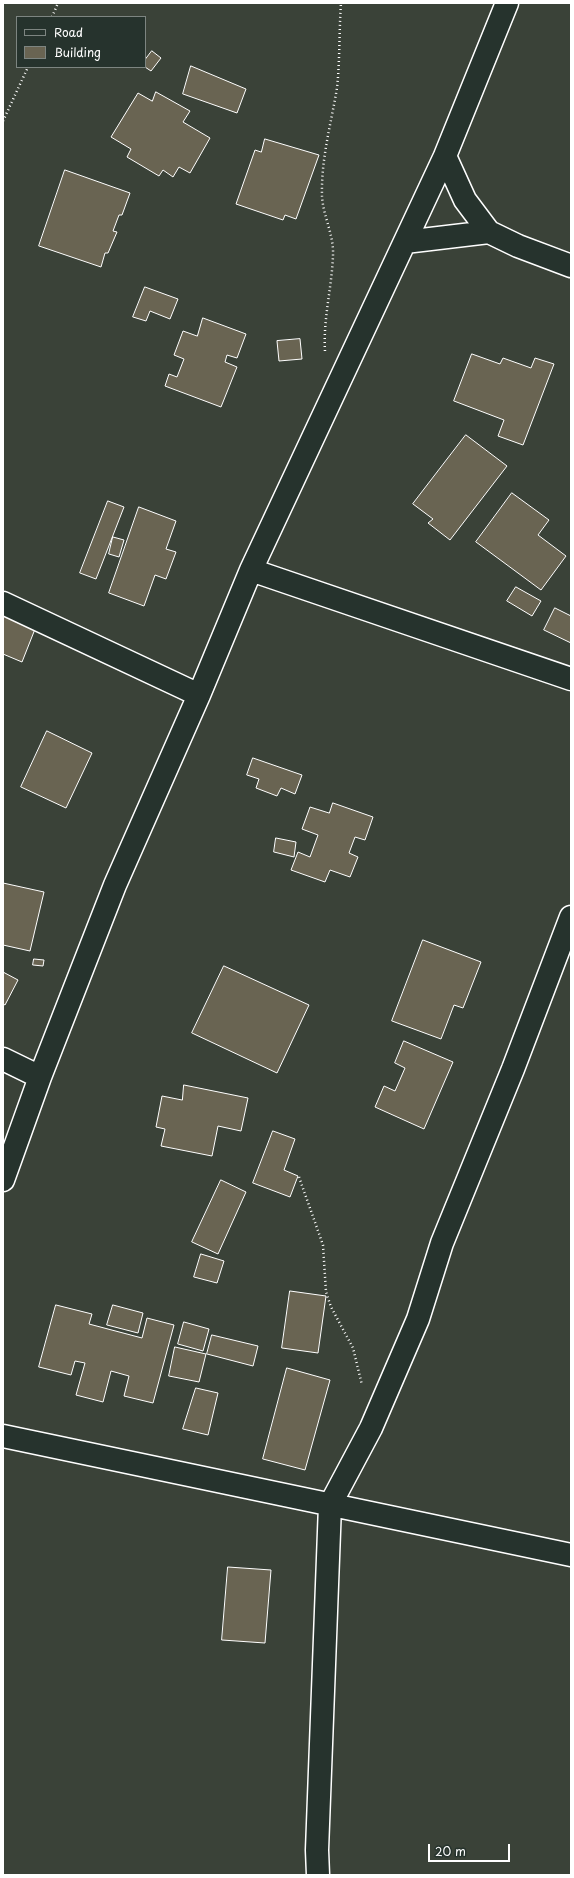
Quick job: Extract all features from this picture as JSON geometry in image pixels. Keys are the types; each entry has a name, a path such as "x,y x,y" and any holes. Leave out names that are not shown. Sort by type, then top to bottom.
{"street":[{"path":"3,1180 40,1077 115,885 199,695 252,570 445,156 508,3"},
{"path":"445,156 465,200 489,232 518,246 571,266"},
{"path":"405,242 489,232"},
{"path":"252,570 571,679"},
{"path":"3,603 199,695"},
{"path":"318,1875 317,1850 322,1690 330,1505 371,1428 418,1319 442,1243 513,1069 571,917"},
{"path":"3,1059 40,1077"},
{"path":"3,1436 571,1555"}],"path":[{"path":"52,16 58,3"},
{"path":"325,352 324,337 333,253 322,198 323,166 337,86 341,3"},
{"path":"3,121 28,68"},
{"path":"299,1177 323,1245 326,1292 331,1306 353,1348 363,1391"}],"building":[{"path":"152,51 161,58 151,71 146,68 146,59"},
{"path":"191,66 246,89 237,113 183,94"},
{"path":"156,92 190,111 183,122 210,138 190,173 179,167 173,177 163,170 159,176 127,157 131,149 111,137 138,93 152,101"},
{"path":"265,139 319,155 296,219 285,215 283,220 236,204 255,150 261,152"},
{"path":"65,170 130,193 122,215 119,215 113,231 117,232 108,253 105,253 101,267 39,246"},
{"path":"145,287 178,299 170,319 150,311 146,321 133,317"},
{"path":"203,318 246,334 237,358 227,355 225,362 237,367 221,407 165,386 169,374 177,377 184,359 174,355 183,331 197,336"},
{"path":"300,339 302,359 279,361 277,341"},
{"path":"472,354 500,364 503,358 531,368 535,358 554,364 523,445 498,436 504,420 454,401"},
{"path":"466,435 507,466 450,540 428,523 433,519 413,504"},
{"path":"512,493 549,520 538,535 566,556 541,590 476,542"},
{"path":"108,501 124,507 96,579 80,573"},
{"path":"139,507 176,521 166,549 176,552 166,579 155,575 144,606 109,593"},
{"path":"113,537 124,540 119,557 109,554"},
{"path":"516,587 541,601 532,616 507,601"},
{"path":"555,608 571,616 571,643 544,630"},
{"path":"3,611 37,624 22,662 3,654"},
{"path":"47,731 92,753 66,808 21,787"},
{"path":"253,758 302,775 295,794 281,788 277,796 256,788 259,779 247,775"},
{"path":"333,803 373,817 365,840 355,837 349,853 358,857 350,877 330,870 325,882 291,870 298,852 310,857 318,835 302,829 310,807 329,813"},
{"path":"276,838 296,842 294,857 274,852"},
{"path":"3,883 44,892 30,951 3,945"},
{"path":"423,940 481,962 463,1008 454,1005 441,1039 392,1021"},
{"path":"34,959 44,960 43,966 33,965"},
{"path":"224,966 309,1005 277,1073 192,1033"},
{"path":"3,972 18,980 5,1005 3,1004"},
{"path":"404,1041 453,1062 424,1129 375,1107 384,1086 395,1091 405,1068 395,1063"},
{"path":"184,1085 248,1098 241,1131 218,1126 212,1156 161,1146 165,1129 156,1127 162,1096 182,1100"},
{"path":"273,1131 295,1139 284,1170 298,1176 290,1197 253,1183"},
{"path":"221,1180 246,1192 218,1254 192,1242"},
{"path":"201,1254 224,1261 217,1283 194,1277"},
{"path":"290,1291 326,1296 318,1353 282,1348"},
{"path":"56,1305 92,1314 89,1324 142,1338 147,1318 174,1325 153,1403 124,1396 129,1376 111,1371 103,1402 76,1395 85,1363 75,1361 71,1375 39,1367"},
{"path":"113,1305 143,1313 138,1333 107,1325"},
{"path":"184,1322 209,1329 203,1351 178,1344"},
{"path":"212,1335 258,1346 253,1366 207,1354"},
{"path":"175,1347 206,1354 199,1382 169,1376"},
{"path":"287,1368 330,1380 305,1470 263,1459"},
{"path":"196,1388 218,1393 208,1435 183,1429"},
{"path":"228,1567 271,1570 265,1643 222,1640"}]}
